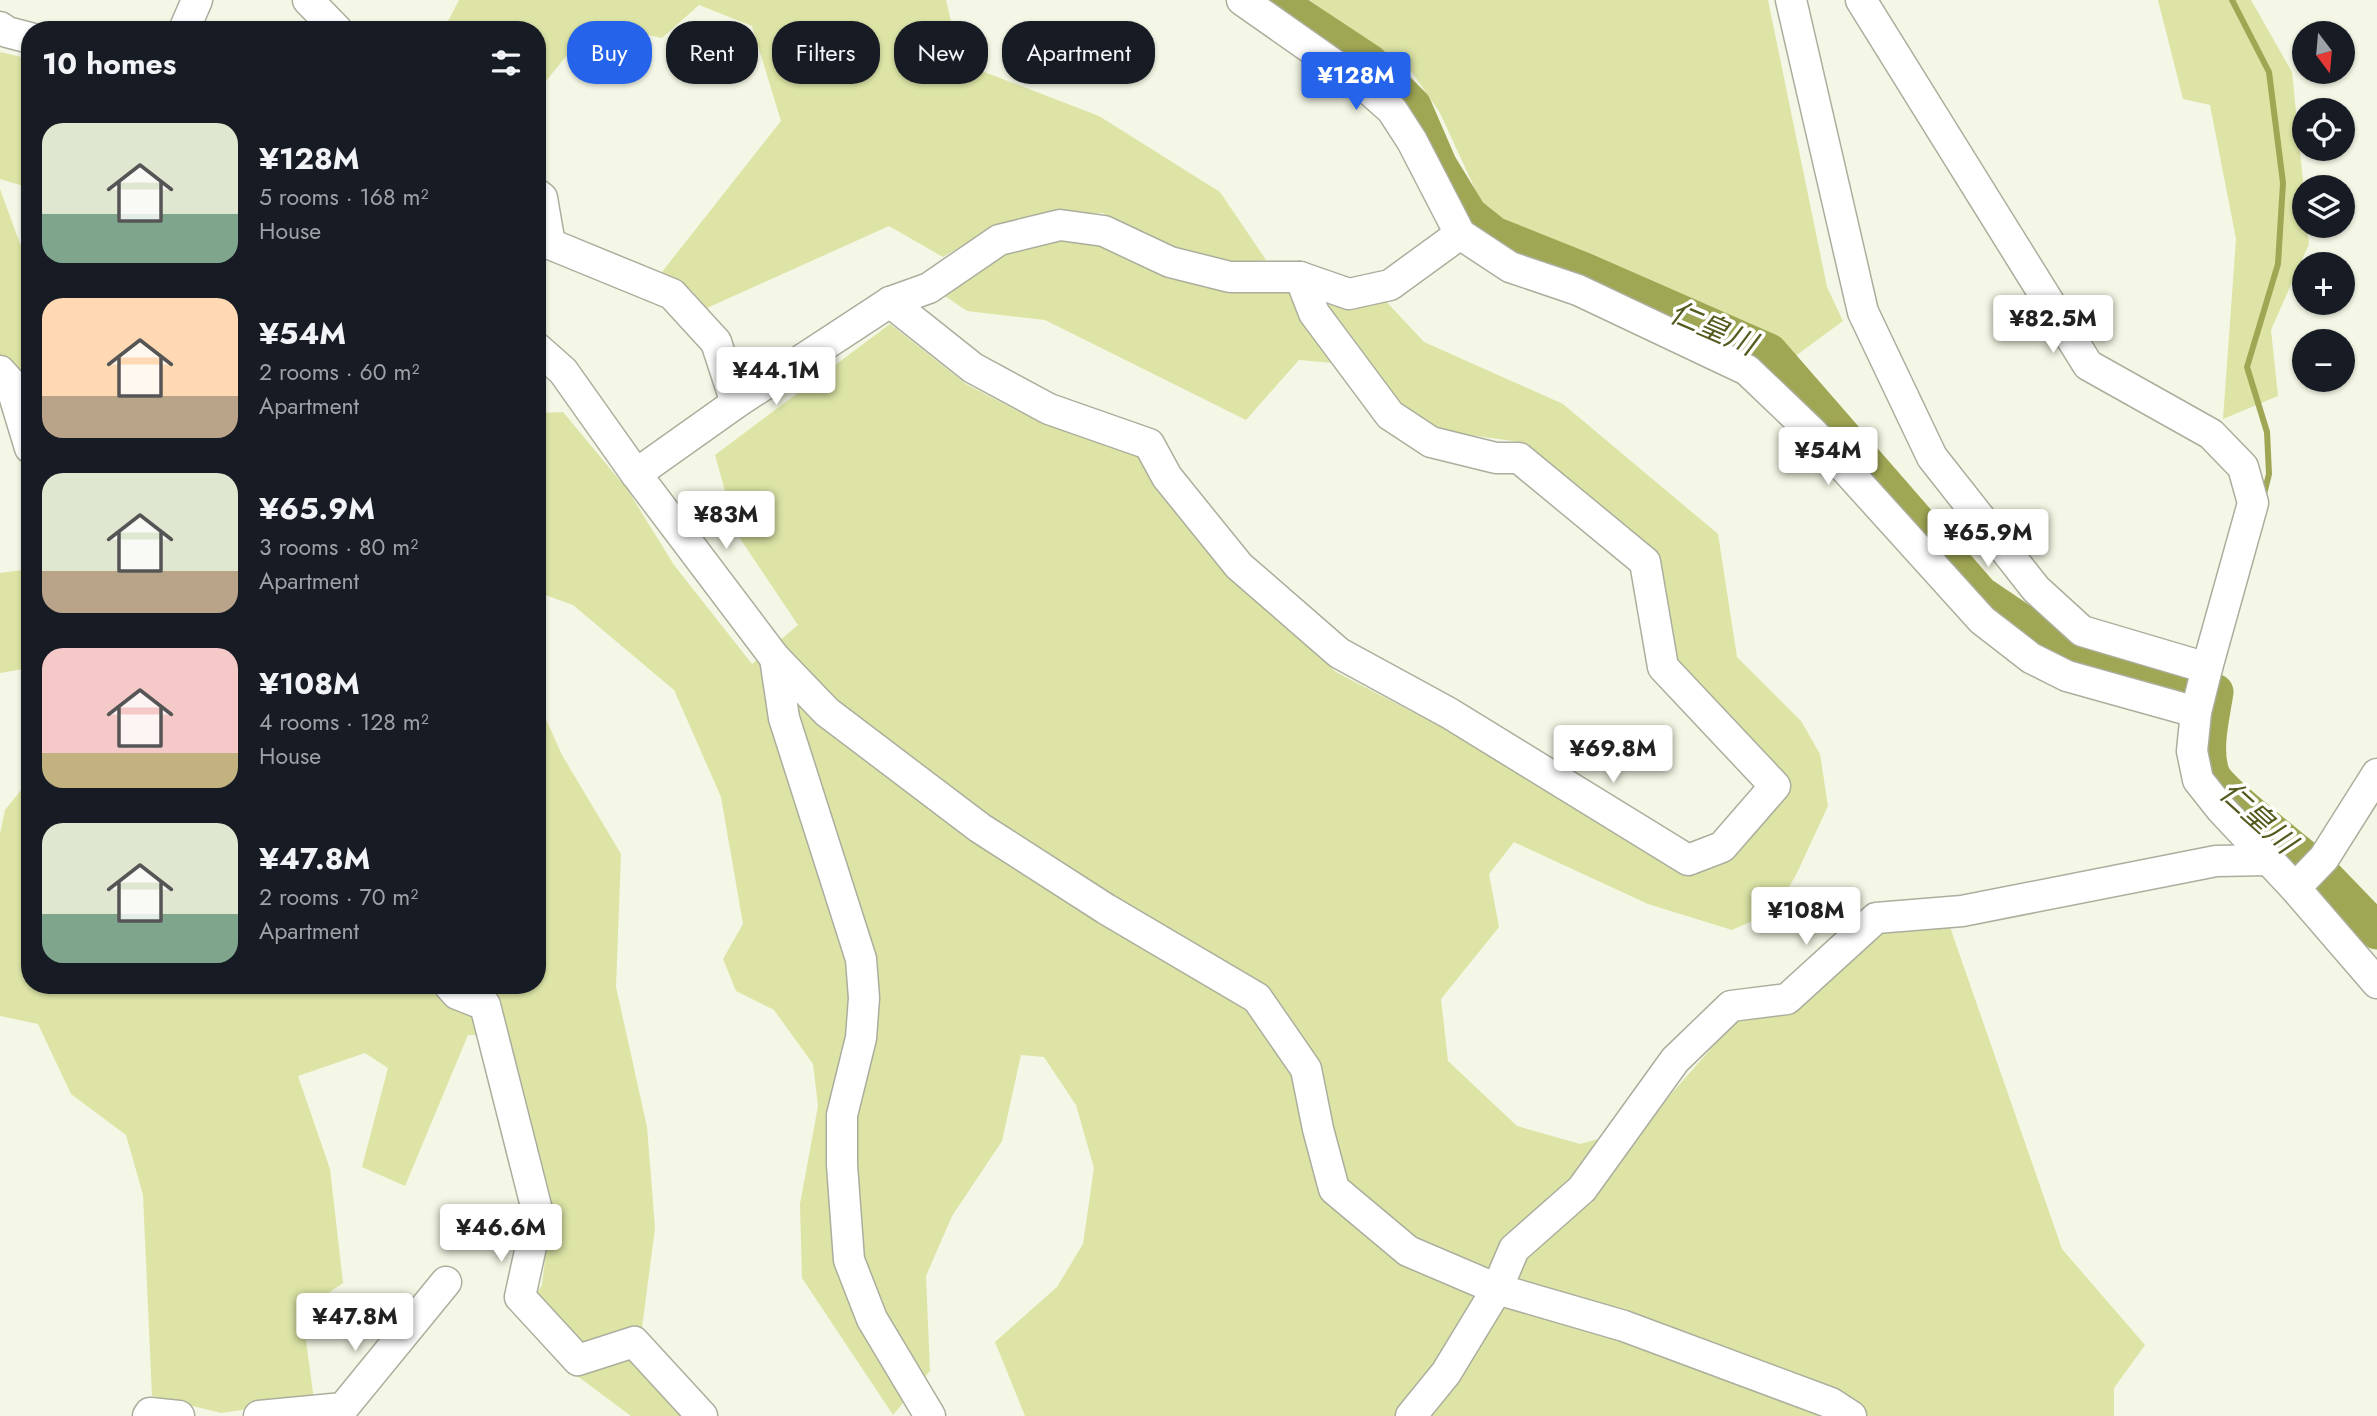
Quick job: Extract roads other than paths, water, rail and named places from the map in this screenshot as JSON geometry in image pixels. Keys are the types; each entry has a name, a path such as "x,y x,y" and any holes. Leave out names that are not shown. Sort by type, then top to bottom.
{"street":[{"path":"188,21 197,0"},
{"path":"309,0 329,21"},
{"path":"1242,0 1366,87 1392,110 1412,141 1460,234 1510,267 1578,290 1747,370 1813,433 1982,620 2031,658 2067,676 2196,712"},
{"path":"1791,0 1863,312 1932,457 2036,589 2082,631 2207,668"},
{"path":"1861,0 2088,365 2211,433 2243,467 2253,503 2196,712 2192,751 2198,780 2377,983"},
{"path":"0,27 6,32 21,36"},
{"path":"636,474 736,402 890,302 929,288 999,240 1060,225 1104,231 1170,262 1230,277 1300,277 1349,294 1390,285 1460,234"},
{"path":"546,227 550,243 672,294 716,342 736,402"},
{"path":"890,302 973,368 1049,409 1149,444 1167,477 1239,566 1339,653 1449,713 1688,860 1722,847 1775,786 1664,667 1645,562 1518,458 1496,458 1431,442 1390,415 1314,313 1300,277"},
{"path":"546,356 564,371 636,474 775,658 827,712 980,828 1106,909 1257,998 1306,1069 1334,1189 1408,1251 1497,1289 1624,1326 1830,1403 1851,1416"},
{"path":"0,371 10,382 21,418"},
{"path":"775,658 784,718 861,958 861,1038 842,1115 842,1165 849,1260 872,1319 930,1416"},
{"path":"2295,888 2324,858 2377,774"},
{"path":"1411,1416 1446,1373 1497,1289 1514,1249 1582,1189 1675,1060 1731,1006 1787,999 1876,918 1962,911 2216,861 2269,860"},
{"path":"457,994 485,1005 538,1214 520,1297 578,1360 634,1342 702,1416"},
{"path":"259,1416 343,1408 446,1282"},
{"path":"148,1416 150,1413 179,1416"}],"waterway":[{"name":"仁皇川","path":"1275,0 1370,63 1413,106 1439,166 1469,215 1494,235 1584,271 1769,352 1980,594 2061,649 2185,686"},
{"path":"2232,0 2269,72 2283,183 2278,264 2247,367 2267,432 2269,474 2263,498"},
{"name":"仁皇川","path":"2215,692 2208,743 2211,773 2238,803 2304,858"},
{"name":"仁皇川","path":"2327,879 2377,931"}]}
